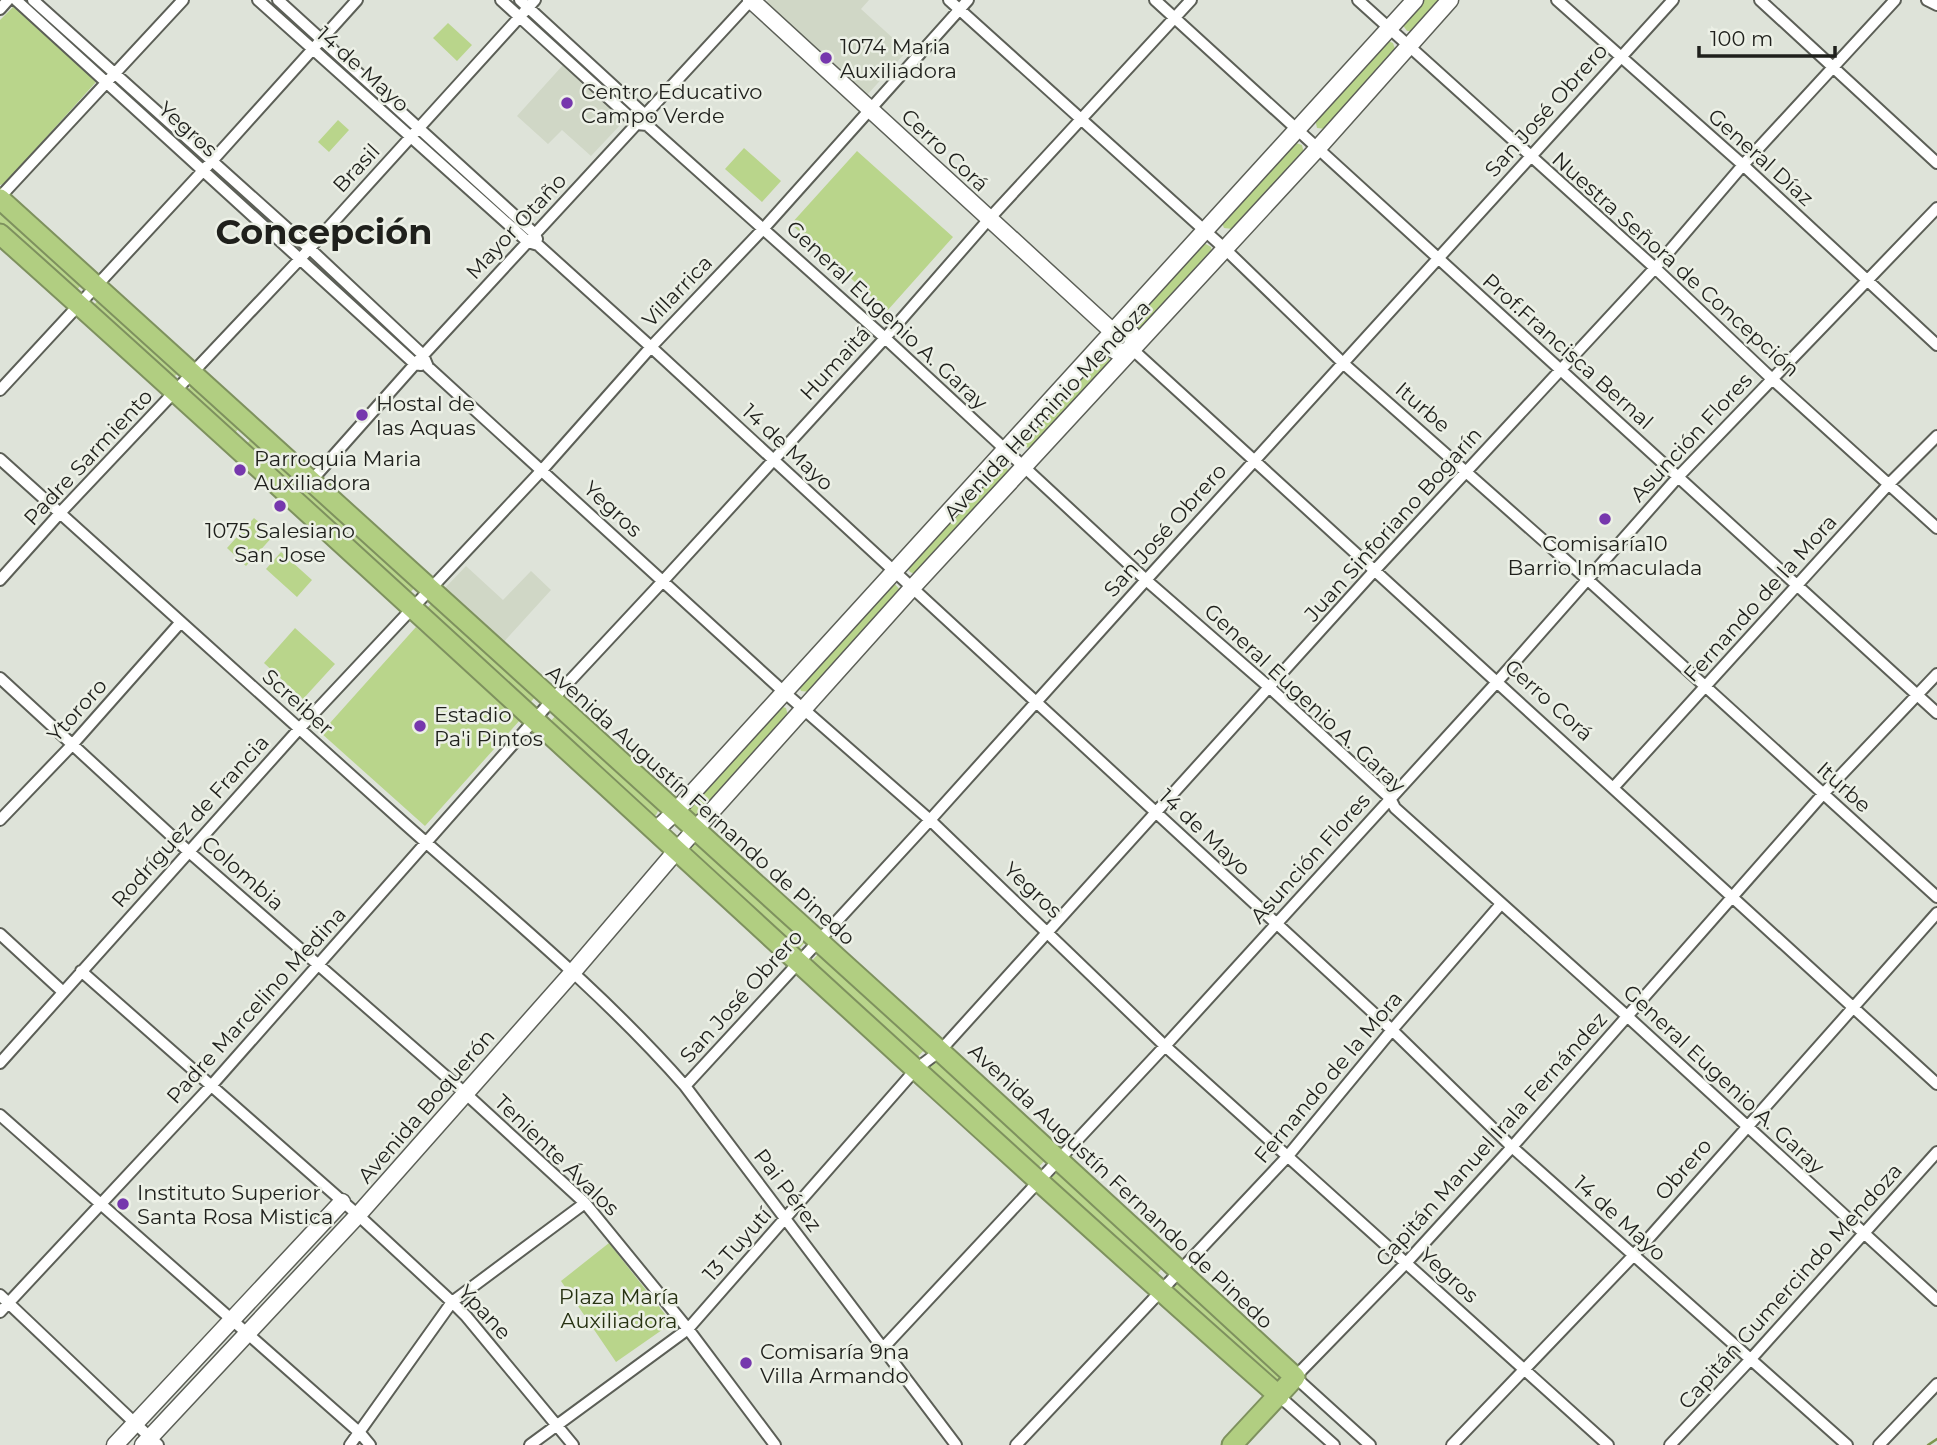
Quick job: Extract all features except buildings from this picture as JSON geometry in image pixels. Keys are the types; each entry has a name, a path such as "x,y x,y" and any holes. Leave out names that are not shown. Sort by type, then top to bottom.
{"highway":[{"name":"Avenida Augustín Fernando de Pinedo","path":"0,198 1295,1377"},
{"path":"0,234 414,608 1160,1291 1279,1396"},
{"path":"1232,1445 1295,1377"}],"street":[{"path":"0,9 8,0"},
{"name":"Yegros","path":"16,0 112,78"},
{"name":"Yegros","path":"33,0 112,78 208,166 300,259 428,366 543,469 784,692 930,820 1165,1046 1608,1445"},
{"path":"0,198 183,0"},
{"name":"14 de Mayo","path":"258,0 311,49 414,133 534,240 1392,1030 1512,1147 1846,1445"},
{"name":"14 de Mayo","path":"278,0 321,38 414,133"},
{"path":"0,390 208,166 357,0"},
{"name":"General Eugenio A. Garay","path":"501,0 764,228 1146,580 1390,798 1395,808 1937,1300"},
{"name":"Cerro Corá","path":"751,0 1112,331 1121,328 1130,331 1133,337 1132,349 1937,1084"},
{"name":"Mayor Otaño","path":"311,481 419,359 534,240 751,0"},
{"name":"Iturbe","path":"949,0 1224,248 1344,364 1587,579 1937,897"},
{"name":"Villarrica","path":"414,608 651,347 764,228 968,0"},
{"name":"Prof.Francisca Bernal","path":"1155,0 1937,713"},
{"name":"Humaitá","path":"535,719 663,582 885,338 989,219 1191,0"},
{"name":"Nuestra Señora de Concepción","path":"1358,0 1937,528"},
{"name":"Avenida Herminio Mendoza","path":"655,831 1415,0"},
{"name":"Avenida Herminio Mendoza","path":"677,850 912,588 1318,148 1450,0"},
{"name":"General Díaz","path":"1557,0 1743,165 1937,345"},
{"name":"San José Obrero","path":"685,1086 930,820 1673,0"},
{"path":"1760,0 1937,163"},
{"name":"Juan Sinforiano Bogarín","path":"916,1069 940,1051 1375,570 1655,268 1743,165 1895,0"},
{"path":"1927,0 1937,5"},
{"name":"General Eugenio A. Garay","path":"527,2 643,121"},
{"name":"Brasil","path":"176,392 519,17 527,2"},
{"name":"Yegros","path":"208,166 309,248 419,359"},
{"name":"Asunción Flores","path":"883,1348 1165,1046 1497,682 1678,477 1937,208"},
{"name":"Padre Sarmiento","path":"0,580 176,392"},
{"name":"Fernando de la Mora","path":"1614,788 1888,485 1937,436"},
{"name":"Screiber","path":"0,458 180,623 572,973"},
{"name":"Rodríguez de Francia","path":"0,1063 299,729 414,608"},
{"name":"Ytororo","path":"0,820 72,745 180,623"},
{"name":"Capitán Manuel Irala Fernández","path":"1295,1377 1407,1262 1628,1017 1731,896 1937,674"},
{"name":"Colombia","path":"0,678 188,851 465,1093"},
{"name":"Padre Marcelino Medina","path":"0,1312 4,1299 211,1086 535,719"},
{"name":"Avenida Boquerón","path":"150,1442 358,1215 677,850"},
{"name":"Fernando de la Mora","path":"1016,1445 1287,1157 1392,1030 1502,904"},
{"name":"Obrero","path":"1452,1445 1633,1255 1745,1126 1937,914"},
{"path":"0,934 62,991"},
{"name":"Ypane","path":"81,971 358,1215 452,1302 573,1445"},
{"name":"Pai Pérez","path":"572,973 663,1060 685,1086 956,1445"},
{"name":"13 Tuyutí","path":"530,1445 688,1329 916,1069"},
{"name":"Teniente Ávalos","path":"465,1093 585,1203 688,1329 775,1445"},
{"path":"0,1115 360,1433 370,1445"},
{"name":"Capitán Gumercindo Mendoza","path":"1670,1445 1751,1360 1937,1152"},
{"name":"Avenida Boquerón","path":"115,1445 342,1202"},
{"path":"350,1445 452,1302 585,1203"},
{"path":"4,1299 135,1423 150,1442"},
{"name":"Avenida Augustín Fernando de Pinedo","path":"1295,1377 1370,1445"},
{"path":"1879,1445 1937,1384"},
{"path":"1279,1396 1334,1445"}],"shaded area":[{"path":"869,0 861,9 907,51 867,95 766,2"},
{"name":"Centro Educativo Campo Verde","path":"563,65 624,121 591,156 562,130 548,144 517,116"},
{"path":"466,566 503,600 531,571 551,590 501,645 444,589"}],"green space":[{"path":"1421,0 1442,0 1413,31 1407,31 1402,24"},
{"path":"13,7 96,82 4,184 0,185 0,20"},
{"path":"448,23 472,45 457,61 433,38"},
{"path":"1388,41 1393,43 1396,52 1326,129 1317,128 1315,119"},
{"path":"338,120 349,130 329,152 318,142"},
{"path":"1296,143 1302,145 1304,154 1233,229 1224,228 1222,223"},
{"path":"744,148 781,181 762,202 725,169"},
{"path":"857,151 953,237 887,311 791,224"},
{"path":"2,211 82,284 76,291 0,225"},
{"path":"1204,243 1211,247 1212,253 1141,330 1133,329 1130,323"},
{"path":"99,299 179,372 173,378 93,306"},
{"path":"1101,353 1109,358 1109,364 1032,448 1023,447 1020,441"},
{"path":"193,384 240,427 234,434 187,391"},
{"path":"252,438 346,524 340,531 246,445"},
{"path":"1001,465 1009,472 915,574 910,572 907,567"},
{"path":"254,518 274,535 246,566 227,548"},
{"path":"357,534 415,587 409,594 351,541"},
{"path":"281,552 312,580 297,597 266,569"},
{"path":"894,583 900,590 810,692 801,691 799,686"},
{"path":"432,603 535,697 530,703 426,609"},
{"name":"Estadio Pa'i Pintos","path":"416,627 520,720 425,826 321,733"},
{"path":"295,628 335,664 303,699 264,663"},
{"path":"780,706 786,708 788,716 699,816 693,817 688,809"},
{"path":"556,715 659,809 656,815 650,816 550,722"},
{"path":"696,842 806,941 798,950 687,852"},
{"path":"818,954 925,1049 915,1060 809,964"},
{"path":"935,1060 1046,1159 1036,1170 925,1071"},
{"path":"1058,1170 1164,1266 1154,1278 1048,1182"},
{"name":"Plaza María Auxiliadora","path":"609,1243 672,1323 616,1362 561,1281"},
{"path":"1174,1278 1285,1375 1272,1388 1164,1290"}],"waterway":[{"path":"1928,1445 1937,1439"}],"place":[{"name":"1074 Maria Auxiliadora","path":"826,58"},
{"name":"Centro Educativo Campo Verde","path":"567,103"},
{"name":"Hostal de las Aquas","path":"362,415"},
{"name":"Parroquia Maria Auxiliadora","path":"240,470"},
{"name":"1075 Salesiano San Jose","path":"280,506"},
{"name":"Comisaría10 Barrio Inmaculada","path":"1605,519"},
{"name":"Estadio Pa'i Pintos","path":"420,726"},
{"name":"Instituto Superior Santa Rosa Mistica","path":"123,1204"},
{"name":"Comisaría 9na Villa Armando","path":"746,1363"}],"district":[{"name":"Concepción","path":"324,231"}]}
